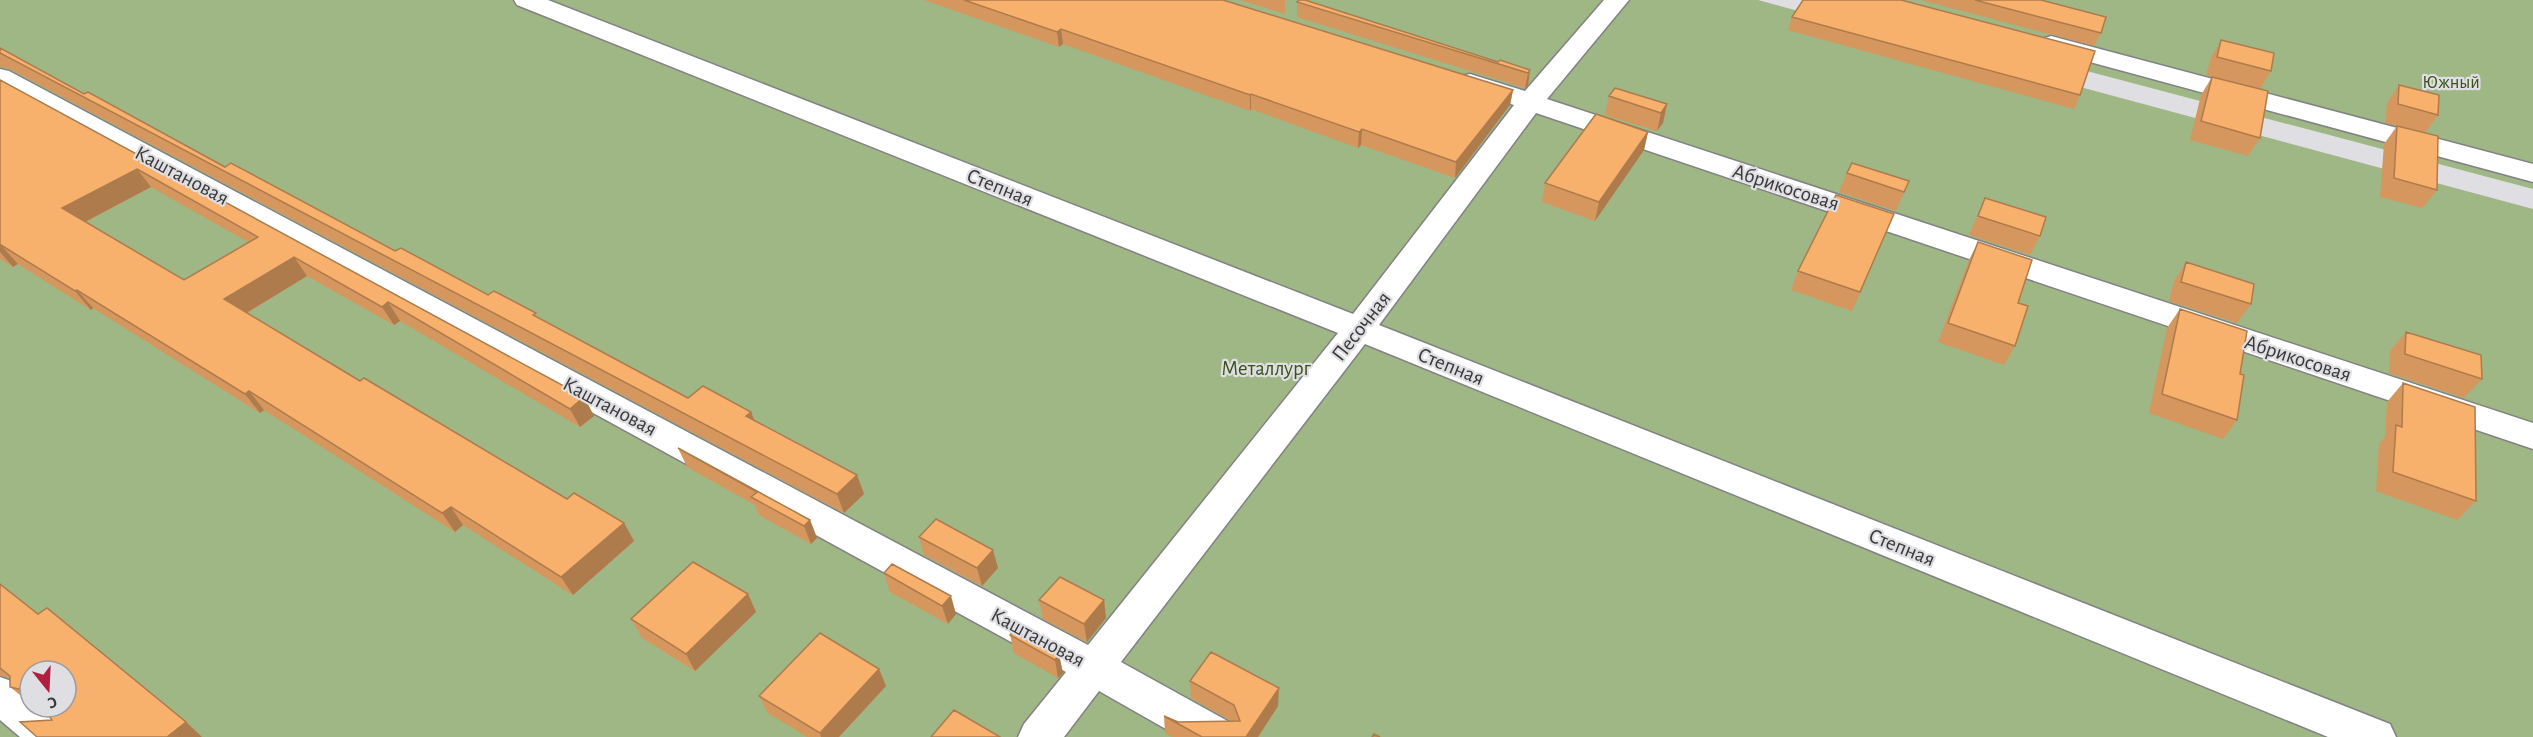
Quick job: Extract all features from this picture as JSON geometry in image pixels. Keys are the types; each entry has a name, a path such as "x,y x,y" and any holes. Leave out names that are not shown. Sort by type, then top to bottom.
{"street":[{"name":"Степная","path":"526,0 1359,329 2374,737"},
{"name":"Песочная","path":"1039,737 1359,329 1532,101 1617,0"},
{"path":"2023,37 2533,173"},
{"name":"Абрикосовая","path":"1442,73 1532,101 2533,436"},
{"name":"Каштановая","path":"0,77 1093,667 1218,737"},
{"path":"0,695 50,737"}],"green space":[{"name":"Металлург","path":"0,0 1758,0 2533,209 2533,737 0,737"},
{"name":"Южный","path":"1819,0 2533,0 2533,189"}],"building":[{"path":"964,0 1223,0 1513,90 1456,162 1362,129 1359,132 1061,29 1057,32"},
{"path":"1299,0 1530,70 1528,73 1297,2"},
{"path":"1803,0 1901,0 2095,51 2080,95 1792,17"},
{"path":"1975,0 2041,0 2106,17 2101,33"},
{"path":"2221,40 2274,53 2271,71 2217,57"},
{"path":"0,48 84,94 88,92 225,167 231,163 395,251 401,248 488,295 494,291 536,313 533,315 688,398 703,386 751,412 746,416 857,475 837,494 0,53"},
{"path":"2212,77 2268,91 2260,138 2201,121"},
{"path":"0,80 584,397 570,409 388,302 382,307 294,257 224,299 360,381 364,378 567,499 574,493 624,523 561,577 451,507 442,513 249,391 245,394 77,290 75,291 0,246","holes":["137,169 258,237 184,280 62,208"]},
{"path":"2399,85 2439,95 2438,115 2398,104"},
{"path":"1615,88 1667,104 1661,113 1609,96"},
{"path":"1596,114 1648,132 1599,202 1545,183"},
{"path":"2397,126 2438,136 2437,190 2394,178"},
{"path":"1852,163 1909,181 1904,192 1847,173"},
{"path":"1836,195 1894,214 1860,292 1798,271"},
{"path":"1985,198 2046,217 2040,236 1978,216"},
{"path":"1978,242 2032,260 2018,303 2028,306 2015,346 1948,323"},
{"path":"2186,262 2254,284 2251,304 2181,282"},
{"path":"2180,309 2247,331 2240,374 2244,375 2237,420 2162,394"},
{"path":"2406,332 2481,355 2482,379 2405,354"},
{"path":"2403,383 2475,407 2476,501 2393,472 2396,425 2402,427"},
{"path":"678,448 810,520 804,526 751,497 757,492"},
{"path":"936,519 993,550 977,568 919,537"},
{"path":"693,562 748,594 686,654 631,619"},
{"path":"892,564 951,596 942,606 884,573"},
{"path":"1060,577 1104,600 1084,624 1039,600"},
{"path":"0,584 38,614 47,608 186,722 167,737 37,737 20,722 78,719 78,659 18,659 18,689 10,687 10,676 0,668"},
{"path":"1014,630 1059,655 1055,660 1010,635"},
{"path":"820,633 879,669 820,733 759,696"},
{"path":"1211,652 1279,688 1246,737 1202,737 1164,716 1178,722 1240,721 1234,705 1190,681"},
{"path":"954,710 1000,737 931,737"}]}
